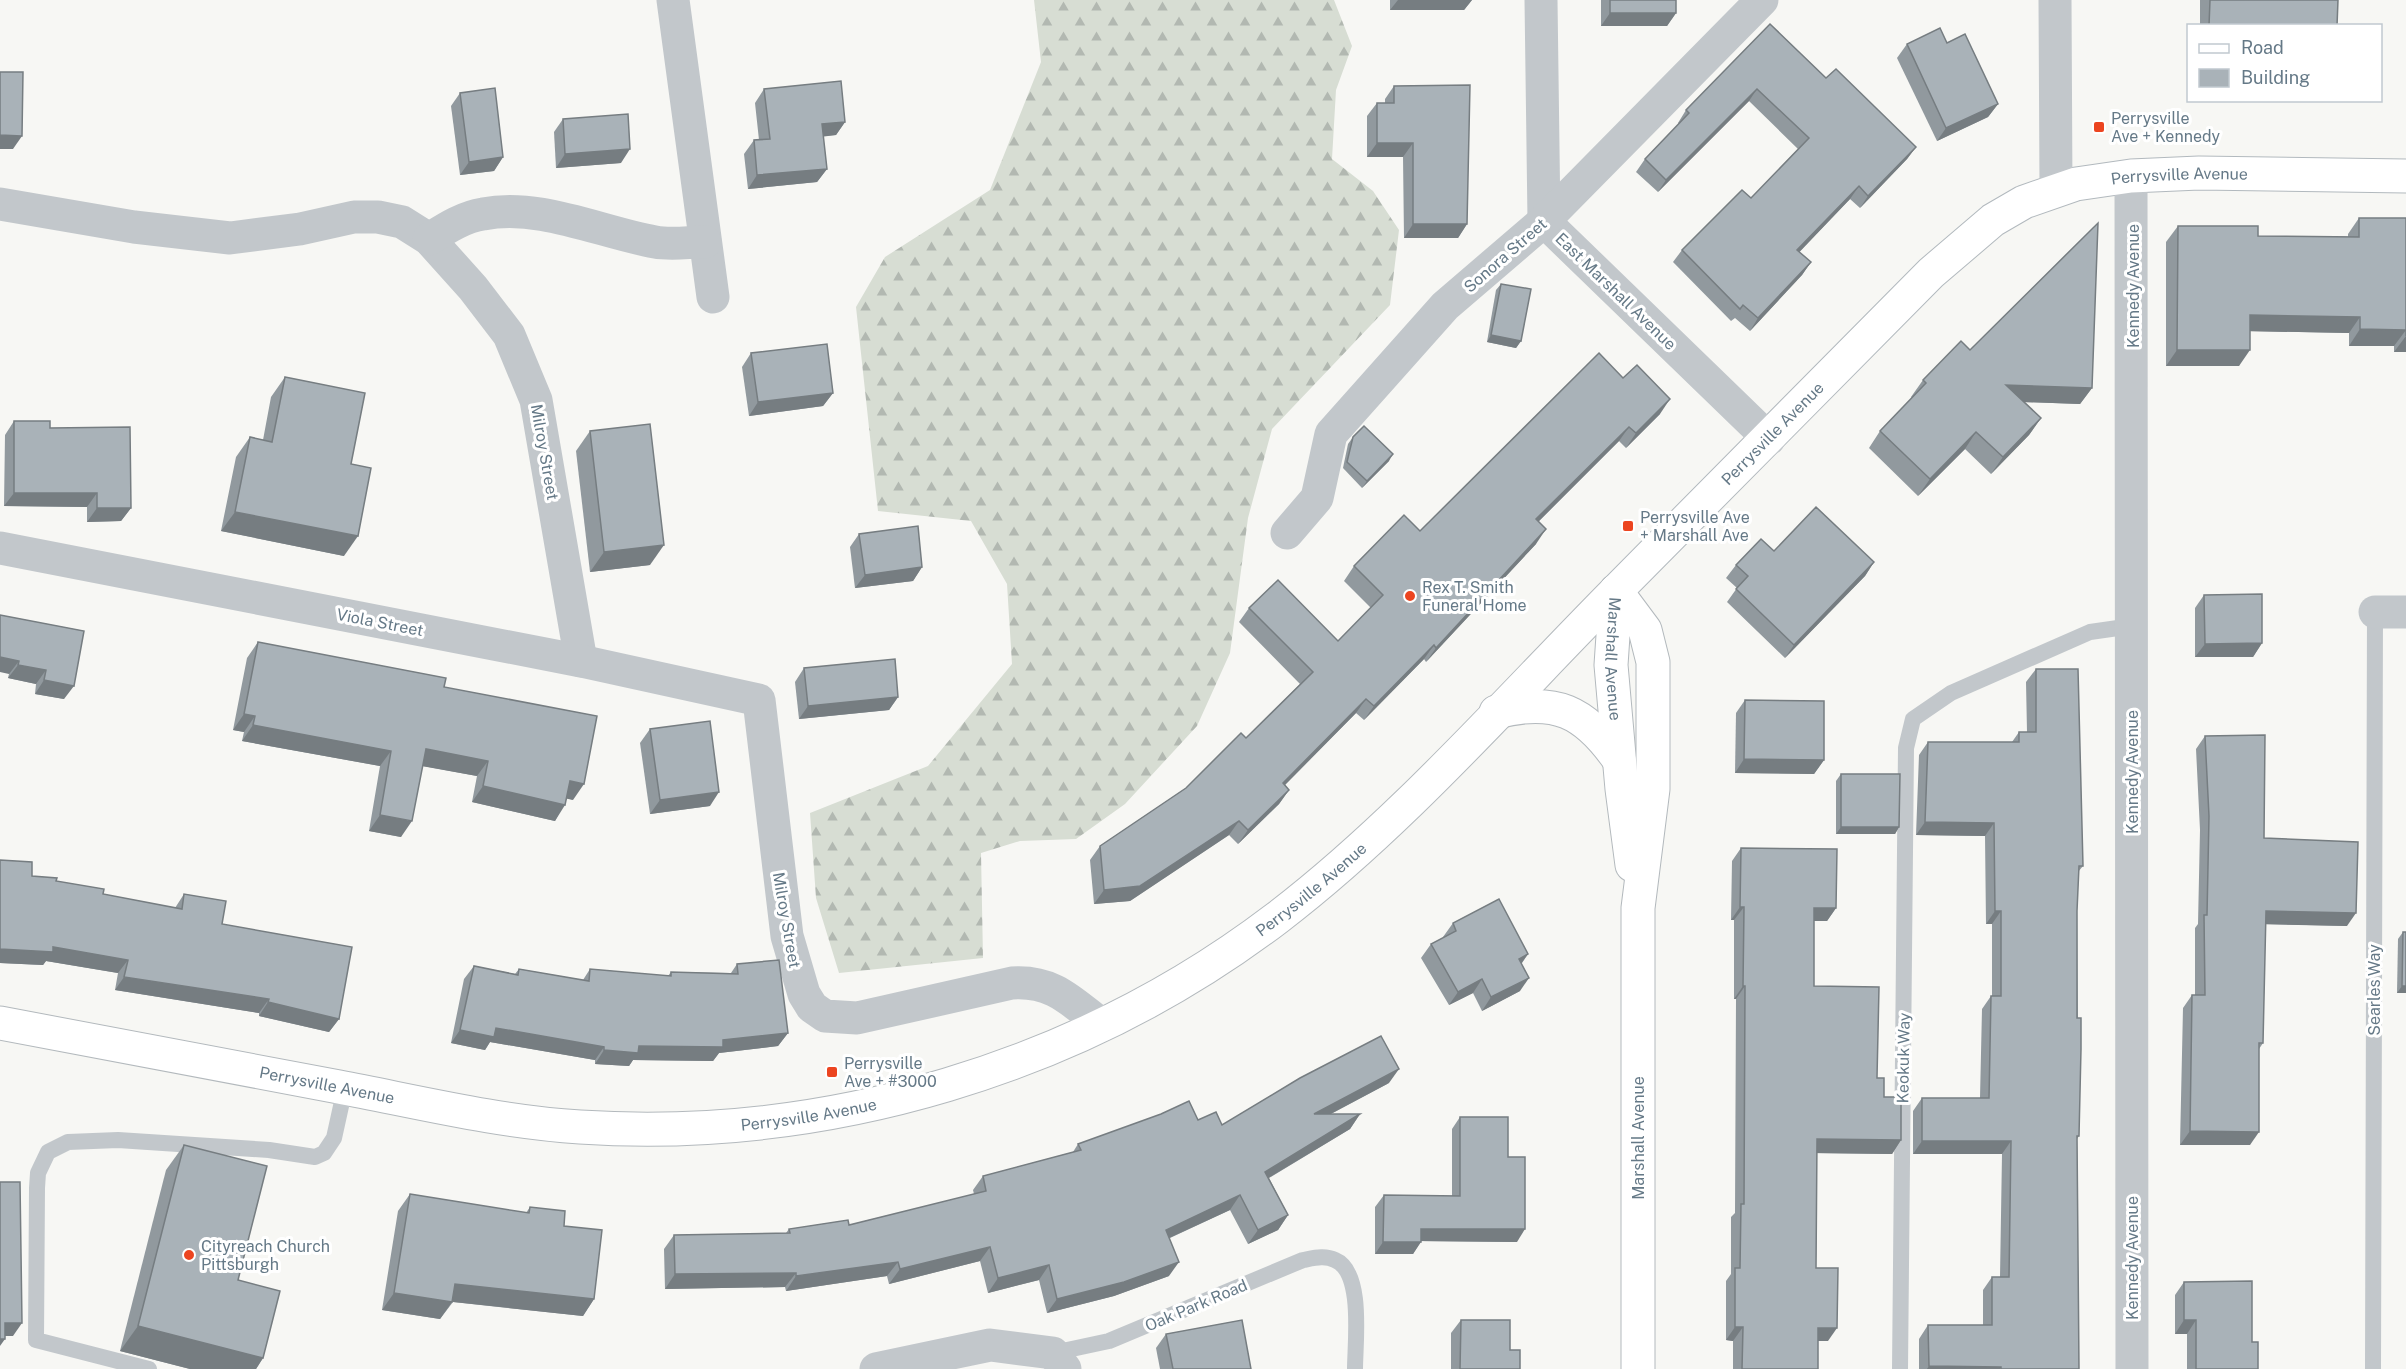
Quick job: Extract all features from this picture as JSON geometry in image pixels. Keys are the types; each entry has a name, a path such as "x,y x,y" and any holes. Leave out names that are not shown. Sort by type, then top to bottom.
{"main road":[{"name":"Perrysville Avenue","path":"0,1023 447,1108 576,1127 707,1128 774,1122 846,1111 914,1094 1023,1059 1102,1025 1220,960 1278,917 1377,833 1964,243 1993,220 2024,202 2056,189 2132,176 2210,174 2406,176"},
{"name":"Marshall Avenue","path":"1616,591 1611,665 1619,760 1638,908"},
{"name":"Marshall Avenue","path":"1616,591 1645,630 1653,662 1653,789 1638,908 1638,1369"},
{"path":"1496,712 1536,705 1568,712 1594,728 1619,760"}],"street":[{"path":"673,0 713,297"},
{"name":"East Marshall Avenue","path":"1541,0 1544,221 1769,439"},
{"name":"Sonora Street","path":"1287,533 1317,498 1331,434 1445,306 1544,221 1762,0"},
{"path":"2055,0 2056,189"},
{"name":"Kennedy Avenue","path":"2132,176 2132,1369"},
{"name":"Milroy Street","path":"0,204 134,226 230,238 300,229 354,217 378,217 402,222 429,239 473,288 509,335 536,400 581,661"},
{"path":"429,239 453,224 482,214 513,212 554,217 657,243 705,242"},
{"name":"Viola Street","path":"0,548 581,661 759,700"},
{"name":"Milroy Street","path":"759,700 785,925 804,994 813,1007 825,1016 857,1018 1012,983 1028,982 1045,985 1061,993 1102,1025"},
{"name":"Oak Park Road","path":"876,1369 990,1345 1059,1361"}],"lane":[{"name":"Searles Way","path":"2373,1369 2391,612"},
{"name":"Keokuk Way","path":"1900,1369 1906,748 1913,719 1952,693 2090,632 2132,626"},
{"path":"149,1369 36,1340 37,1188 42,1161 57,1145 93,1140 269,1150 315,1157 324,1153 334,1138 345,1088"},
{"name":"Oak Park Road","path":"1059,1361 1303,1260 1322,1257 1337,1260 1350,1275 1356,1294 1355,1369"}],"green space":[{"path":"1034,0 1334,0 1352,46 1336,90 1332,159 1373,191 1399,230 1390,305 1272,429 1248,518 1230,653 1197,726 1125,804 1076,839 1020,841 981,853 983,958 839,973 816,898 810,813 928,766 1012,664 1007,584 971,521 878,511 856,307 885,257 990,190 1041,62"}],"building":[{"path":"1610,0 1676,0 1676,13 1610,13"},
{"path":"2210,0 2338,0 2337,24 2209,24"},
{"path":"1770,24 1826,78 1836,69 1916,147 1868,196 1859,186 1797,250 1811,262 1758,318 1743,305 1740,309 1682,250 1742,190 1751,198 1809,138 1757,89 1666,180 1645,159 1689,113 1686,110"},
{"path":"1940,28 1947,43 1965,34 1998,104 1946,128 1907,44"},
{"path":"0,72 23,72 22,136 0,135"},
{"path":"841,81 845,122 822,124 827,169 757,175 754,140 770,139 764,89"},
{"path":"1470,85 1467,224 1413,224 1413,143 1377,143 1377,103 1394,103 1394,86"},
{"path":"495,88 503,157 469,162 460,93"},
{"path":"628,114 630,149 565,154 563,119"},
{"path":"2359,218 2406,218 2406,330 2360,329 2360,317 2250,315 2250,350 2177,350 2178,226 2258,226 2258,236 2359,237"},
{"path":"2098,223 2092,388 2006,385 2041,418 2003,457 1976,432 1930,479 1880,431 1926,383 1923,380 1961,341 1970,350"},
{"path":"1501,284 1531,289 1521,341 1491,335"},
{"path":"827,344 833,393 758,402 751,353"},
{"path":"1599,353 1623,378 1637,365 1670,399 1636,433 1629,427 1536,519 1546,529 1436,648 1434,645 1374,706 1366,699 1283,783 1289,790 1248,830 1239,821 1140,886 1104,890 1100,846 1186,788 1241,733 1246,738 1313,672 1249,608 1278,580 1338,641 1383,595 1354,566 1404,515 1420,531"},
{"path":"285,377 365,393 351,464 371,468 358,536 235,512 250,437 272,442"},
{"path":"14,421 50,421 50,428 130,427 131,508 97,508 97,493 14,493"},
{"path":"650,424 664,545 604,552 590,431"},
{"path":"1364,426 1393,454 1367,481 1347,462 1353,437"},
{"path":"1816,507 1874,562 1794,645 1736,589 1748,576 1736,565 1761,539 1774,551"},
{"path":"918,526 922,567 865,575 859,534"},
{"path":"2262,594 2262,643 2205,644 2204,595"},
{"path":"0,615 84,631 74,686 44,680 46,670 18,665 19,661 0,657"},
{"path":"258,642 446,678 444,687 597,716 584,784 570,781 565,805 483,786 488,761 426,749 412,821 380,815 391,751 253,725 255,716 244,714"},
{"path":"895,659 898,697 808,706 804,668"},
{"path":"2036,669 2078,669 2083,866 2079,866 2077,911 2077,1018 2081,1018 2079,1136 2077,1136 2079,1369 1929,1366 1928,1325 1992,1325 1992,1277 2009,1277 2011,1141 1922,1141 1922,1098 1989,1098 1991,996 2001,996 2001,911 1995,911 1994,823 1925,822 1928,742 2019,742 2019,732 2036,732"},
{"path":"1745,700 1824,701 1824,760 1744,759"},
{"path":"710,721 719,792 660,800 650,729"},
{"path":"2265,735 2264,838 2358,842 2356,913 2266,911 2263,1043 2259,1043 2259,1132 2190,1131 2192,995 2205,995 2204,915 2207,915 2209,816 2205,736"},
{"path":"1841,774 1900,774 1899,827 1841,827"},
{"path":"1741,848 1837,849 1836,908 1814,908 1814,986 1879,987 1877,1078 1884,1078 1884,1097 1901,1097 1901,1140 1817,1139 1816,1268 1838,1268 1837,1328 1818,1328 1818,1369 1742,1369 1743,1327 1735,1327 1735,1268 1740,1268 1741,1204 1744,1204 1745,986 1743,986 1744,907 1740,907"},
{"path":"0,860 32,862 32,876 57,878 56,881 104,889 103,894 182,909 184,894 226,901 222,924 352,947 339,1019 268,1002 269,999 124,977 128,960 53,947 53,952 0,949"},
{"path":"1499,899 1528,954 1519,959 1529,978 1491,997 1482,979 1458,992 1431,944 1456,931 1453,923"},
{"path":"2403,932 2406,932 2406,986 2402,986"},
{"path":"779,960 788,1033 723,1040 723,1047 639,1046 638,1053 604,1050 604,1047 496,1028 494,1037 460,1030 474,966 518,975 519,969 589,981 590,969 671,976 671,972 738,974 737,964"},
{"path":"1381,1036 1399,1069 1314,1114 1360,1114 1265,1172 1288,1215 1258,1230 1240,1195 1166,1230 1179,1262 1124,1282 1057,1299 1049,1265 998,1278 990,1247 900,1269 898,1262 796,1276 796,1273 675,1274 674,1235 790,1233 789,1229 848,1220 849,1225 986,1191 983,1176 1081,1150 1078,1144 1161,1114 1189,1101 1198,1120 1216,1112 1222,1125 1300,1078"},
{"path":"1460,1117 1508,1117 1508,1157 1525,1157 1525,1229 1421,1229 1421,1242 1383,1242 1384,1195 1460,1196"},
{"name":"Cityreach Church Pittsburgh","path":"184,1145 267,1166 238,1280 280,1291 263,1358 138,1326"},
{"path":"0,1182 20,1182 22,1323 5,1323 5,1339 0,1339"},
{"path":"410,1194 529,1213 530,1207 565,1211 564,1226 602,1230 594,1299 455,1284 452,1302 394,1293"},
{"path":"2252,1281 2252,1342 2258,1342 2258,1369 2196,1369 2196,1320 2184,1320 2184,1282"},
{"path":"1242,1320 1251,1369 1173,1369 1166,1334"},
{"path":"1461,1320 1510,1320 1510,1350 1520,1350 1520,1369 1460,1369"}],"place":[{"name":"Perrysville Ave + Kennedy","path":"2099,127"},
{"name":"Perrysville Ave + Marshall Ave","path":"1628,526"},
{"name":"Rex T. Smith Funeral Home","path":"1410,596"},
{"name":"Perrysville Ave + #3000","path":"832,1072"},
{"name":"Cityreach Church Pittsburgh","path":"189,1255"}]}
